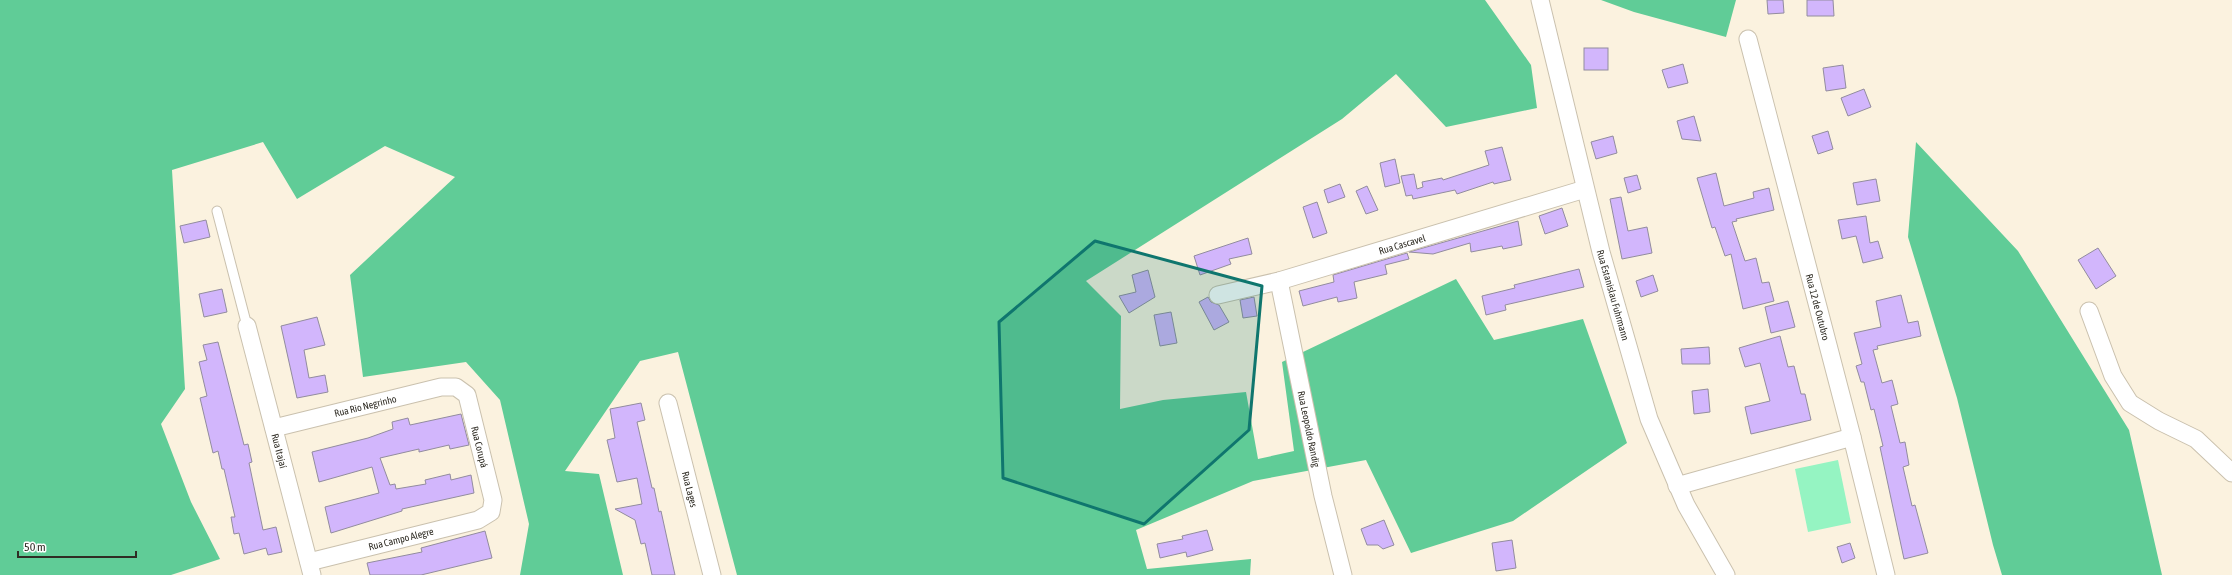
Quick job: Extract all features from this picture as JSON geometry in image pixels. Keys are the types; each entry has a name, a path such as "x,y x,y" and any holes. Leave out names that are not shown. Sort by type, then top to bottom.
{"street":[{"name":"Rua Estanislau Fuhrmann","path":"1540,0 1585,189 1649,419 1677,486 1726,575"},
{"name":"Rua 12 de Outubro","path":"1748,39 1852,437 1886,575"},
{"name":"Rua Cascavel","path":"1218,295 1279,281 1585,189"},
{"name":"Rua Leopoldo Randig","path":"1279,281 1321,488 1343,575"},
{"path":"2089,311 2113,376 2130,403 2159,421 2196,439 2232,473"},
{"name":"Rua Itajaí","path":"248,326 310,568"},
{"name":"Rua Rio Negrinho","path":"274,428 441,387 456,387"},
{"name":"Rua Corupá","path":"456,387 467,395 493,500 491,512"},
{"name":"Rua Lages","path":"668,403 712,575"},
{"path":"1677,486 1852,437"},
{"name":"Rua Campo Alegre","path":"310,568 478,520 491,512"}],"lane":[{"path":"217,210 248,326"}],"highlighted area":[{"path":"1095,241 1262,286 1249,430 1144,524 1003,478 999,322"}],"green space":[{"path":"0,0 1485,0 1531,65 1537,108 1446,127 1396,74 1342,119 1086,281 1121,316 1120,409 1163,400 1246,392 1258,459 1294,451 1282,362 1456,279 1494,340 1583,319 1627,443 1513,521 1411,553 1366,460 1253,481 1136,530 1147,569 1251,559 1250,575 737,575 678,352 640,361 565,471 599,474 623,575 520,575 529,524 500,400 466,362 363,377 350,275 455,177 385,146 297,199 263,142 172,170 185,389 161,424 191,502 220,559 171,575 0,575"},
{"path":"1601,0 1736,0 1726,37 1634,12"},
{"path":"1916,142 2018,251 2129,430 2162,575 2002,575 1993,545 1957,398 1908,237"},
{"path":"1838,460 1851,523 1808,532 1795,469"}],"building":[{"path":"1767,0 1783,0 1784,13 1768,14"},
{"path":"1807,0 1833,0 1834,16 1807,16"},
{"path":"1584,48 1608,48 1608,70 1584,70"},
{"path":"1683,64 1688,83 1668,88 1662,70"},
{"path":"1843,65 1846,88 1826,91 1823,68"},
{"path":"1864,89 1871,107 1848,116 1841,98"},
{"path":"1694,116 1701,141 1682,139 1677,121"},
{"path":"1828,131 1833,149 1818,154 1812,136"},
{"path":"1613,136 1617,153 1596,159 1591,142"},
{"path":"1502,147 1511,180 1494,184 1493,182 1457,194 1455,190 1413,199 1412,195 1406,196 1401,176 1414,174 1417,189 1423,187 1422,182 1442,178 1443,180 1489,165 1485,151"},
{"path":"1395,159 1400,183 1385,187 1380,163"},
{"path":"1716,173 1724,206 1754,198 1753,192 1769,188 1774,210 1736,219 1737,221 1732,222 1745,261 1756,258 1762,283 1769,282 1774,301 1743,309 1731,254 1725,256 1715,227 1712,228 1697,178"},
{"path":"1637,175 1641,189 1628,193 1624,178"},
{"path":"1876,179 1880,201 1857,205 1853,183"},
{"path":"1340,184 1345,197 1328,203 1324,190"},
{"path":"1367,186 1378,210 1366,214 1356,191"},
{"path":"1621,197 1628,231 1647,227 1652,253 1622,259 1610,199"},
{"path":"1317,202 1327,233 1313,238 1303,207"},
{"path":"1562,208 1568,226 1545,234 1539,216"},
{"path":"1866,216 1870,243 1878,241 1883,258 1863,263 1856,236 1842,239 1838,220"},
{"path":"206,220 210,237 184,243 180,226"},
{"path":"1518,221 1522,245 1503,249 1502,246 1471,252 1470,243 1433,254 1409,252"},
{"path":"1248,238 1252,254 1229,259 1231,264 1200,275 1194,256"},
{"path":"2098,248 2116,276 2096,289 2078,260"},
{"path":"1407,253 1409,259 1385,265 1387,274 1354,282 1357,298 1338,302 1337,297 1303,306 1299,291 1334,282 1333,275"},
{"path":"1579,269 1584,287 1505,305 1506,310 1486,315 1482,296 1515,288 1514,285"},
{"path":"1148,270 1155,297 1129,313 1119,296 1136,292 1132,275"},
{"path":"1653,275 1658,291 1641,297 1636,281"},
{"path":"222,289 227,312 204,317 199,294"},
{"path":"1901,295 1908,323 1918,321 1921,336 1877,346 1878,349 1873,350 1882,383 1892,380 1898,404 1891,406 1900,443 1905,442 1909,465 1903,467 1912,506 1915,505 1928,553 1904,559 1880,447 1883,446 1874,409 1871,410 1864,382 1861,382 1856,366 1862,364 1854,333 1881,327 1876,301"},
{"path":"1208,297 1211,302 1219,305 1229,322 1214,330 1199,302"},
{"path":"1254,297 1257,316 1243,318 1240,300"},
{"path":"1788,301 1795,327 1771,333 1765,307"},
{"path":"1171,312 1177,343 1160,346 1154,315"},
{"path":"317,317 325,345 304,350 309,378 325,375 328,392 297,398 281,326"},
{"path":"1780,336 1788,367 1794,366 1801,394 1805,394 1811,420 1751,434 1745,407 1770,401 1760,363 1745,367 1739,348"},
{"path":"218,342 244,445 248,444 252,462 249,463 263,530 276,527 282,552 268,555 266,548 244,554 239,533 234,534 231,517 235,517 224,469 222,469 218,451 213,453 200,398 207,396 199,362 207,360 203,345"},
{"path":"1709,347 1710,364 1682,364 1681,349"},
{"path":"1708,389 1710,412 1694,414 1692,391"},
{"path":"641,403 645,420 637,422 652,488 654,488 659,512 661,511 675,575 652,575 645,543 641,544 635,520 615,509 642,504 637,478 617,482 607,440 615,438 610,409"},
{"path":"461,414 469,445 450,449 449,445 419,452 419,449 380,458 390,485 395,484 396,489 426,484 425,480 450,474 451,480 471,475 474,493 402,509 402,511 331,533 325,507 379,493 372,467 319,482 312,452 368,438 393,429 392,422 408,418 410,425"},
{"path":"1384,520 1394,545 1383,549 1378,545 1367,545 1361,529"},
{"path":"1207,530 1213,550 1187,557 1186,552 1160,558 1157,544 1183,539 1182,536"},
{"path":"485,531 492,558 421,575 370,575 367,563 422,552 421,548"},
{"path":"1512,540 1516,568 1496,571 1492,543"},
{"path":"1850,543 1855,558 1842,563 1837,547"}]}
